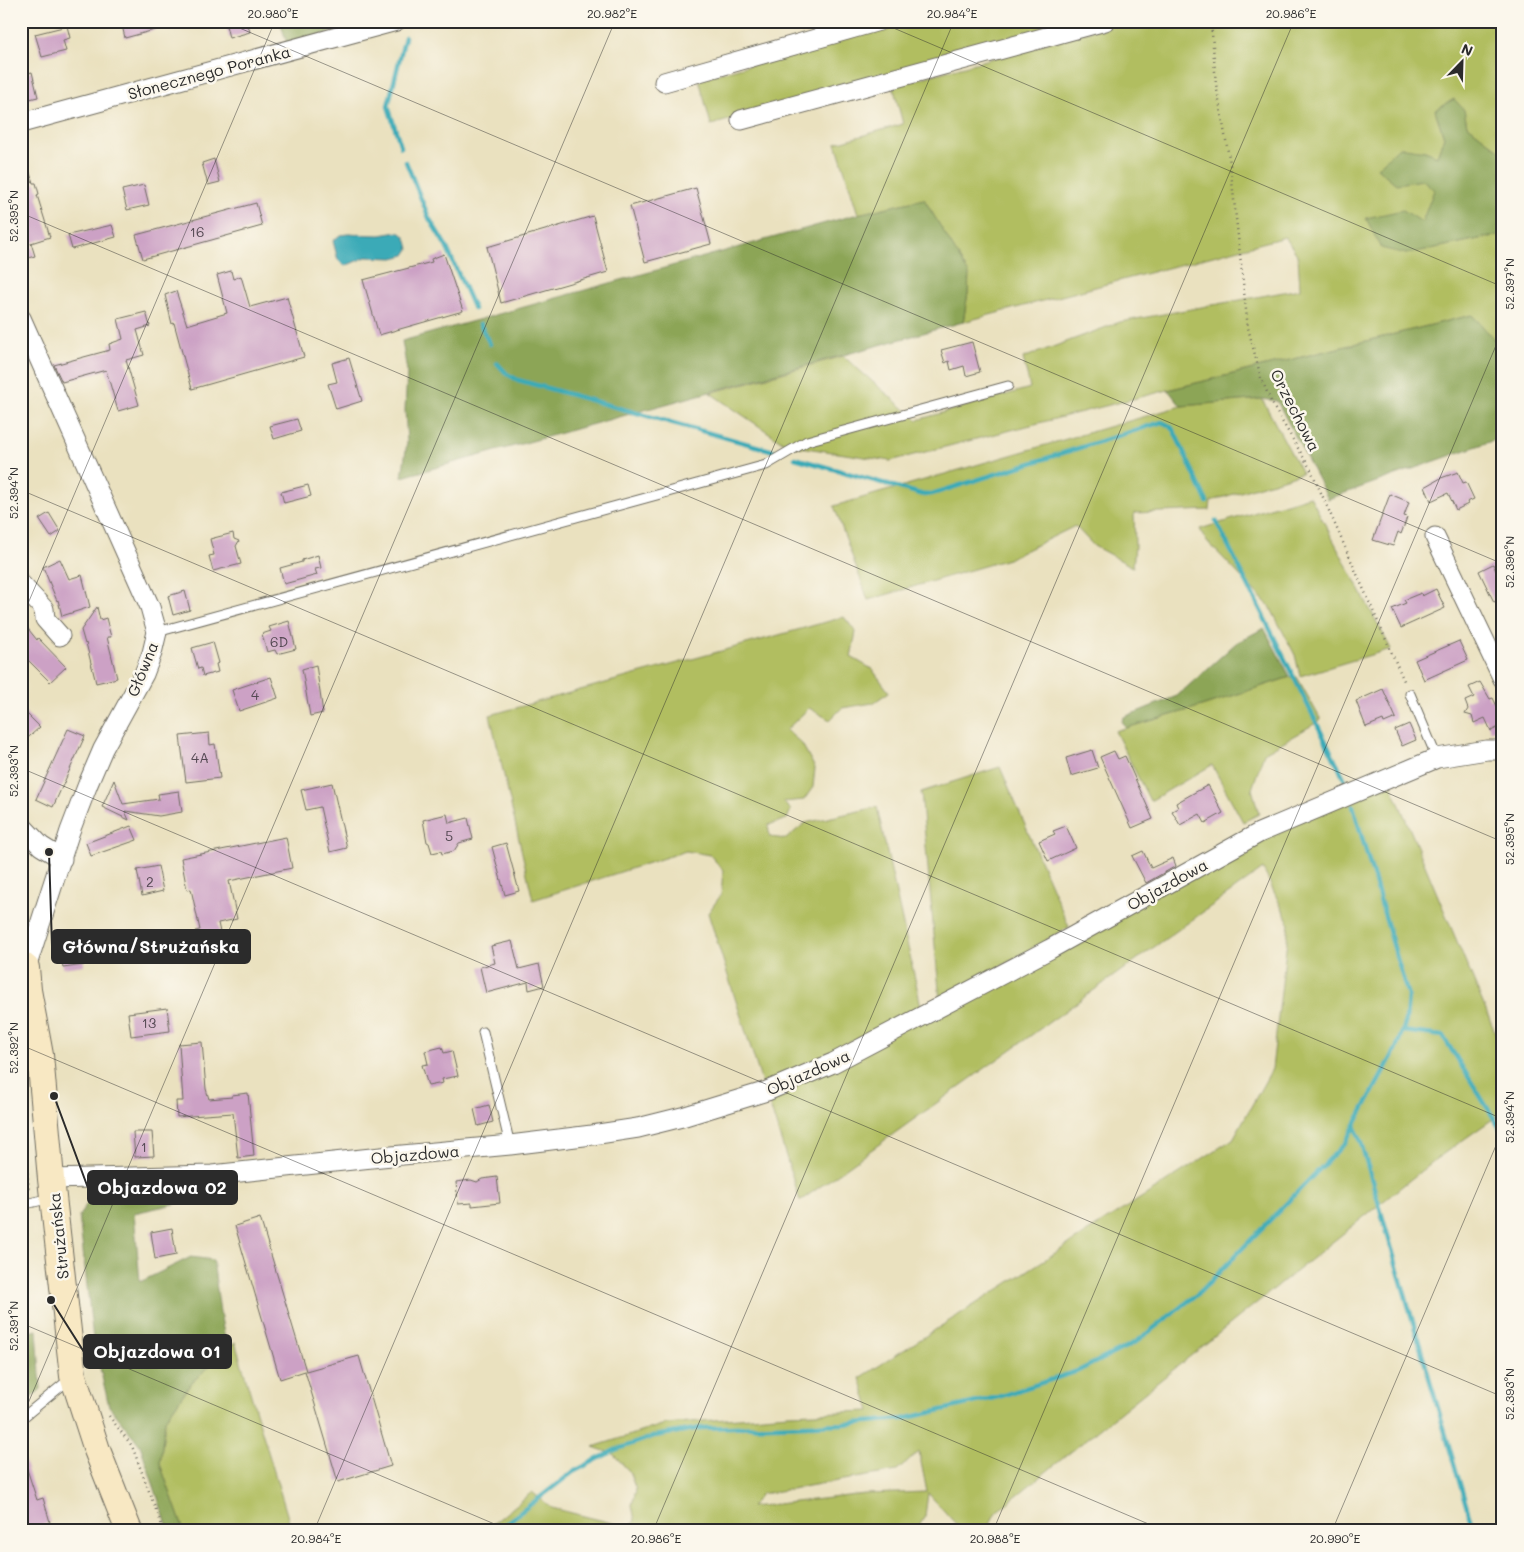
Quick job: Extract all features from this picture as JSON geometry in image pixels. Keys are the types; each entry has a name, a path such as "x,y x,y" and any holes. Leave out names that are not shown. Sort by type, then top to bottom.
{"main road":[{"name":"Strużańska","path":"24,966 40,1055 52,1188 73,1376 97,1450 129,1531"}],"street":[{"name":"Słonecznego Poranka","path":"21,123 396,21"},
{"path":"664,82 879,21"},
{"path":"741,120 1105,21"},
{"name":"Główna","path":"21,318 150,607 157,632 144,674 103,748 72,825 24,966"},
{"path":"1435,537 1503,679"},
{"path":"21,584 44,609 45,619 60,636"},
{"name":"Objazdowa","path":"52,1188 212,1175 381,1157 510,1146 638,1128 767,1091 833,1063 1050,949 1259,833 1437,758 1488,750 1503,750"},
{"path":"21,824 41,846 62,859"}],"lane":[{"path":"157,632 766,465 807,442 1008,386"},
{"path":"1410,694 1437,758"},
{"path":"483,1032 510,1146"},
{"path":"21,1205 52,1188"},
{"path":"21,1419 73,1376"}],"path":[{"name":"Orzechowa","path":"1211,21 1216,84 1230,163 1248,328 1254,355 1261,378 1274,406 1310,470 1410,694"}],"green space":[{"path":"280,21 372,21 287,44"},
{"path":"908,21 1081,21 711,125 699,79"},
{"path":"1125,21 1503,21 1503,153 1467,125 1464,110 1435,110 1444,137 1437,156 1425,151 1396,183 1423,180 1435,190 1422,223 1406,254 1503,234 1503,343 1497,342 1472,315 890,461 787,445 710,393 843,356 917,420 1030,388 1023,358 1120,322 1300,289 1298,256 1285,237 963,322 968,293 968,274 924,199 858,214 836,143 903,124 893,86"},
{"path":"1454,99 1464,110 1467,125 1503,153 1503,234 1406,254 1381,248 1366,218 1403,210 1422,222 1434,190 1423,180 1396,184 1377,168 1399,147 1425,151 1437,156 1444,137 1435,110"},
{"path":"924,199 969,274 963,322 402,477 407,442 405,410 407,371 402,341 858,214"},
{"path":"1472,315 1497,342 1503,343 1503,437 1328,499 1277,401 1262,399 1181,406 1168,390"},
{"path":"1262,399 1302,473 1211,501 1210,510 1134,513 1135,546 1133,567 1094,546 1075,526 1008,559 868,600 834,506 1181,406"},
{"path":"1310,496 1391,649 1300,676 1295,655 1270,607 1205,539 1200,529"},
{"path":"844,617 856,632 851,657 872,669 889,692 873,703 842,708 830,720 809,708 786,730 802,744 815,768 813,787 804,800 783,802 791,810 787,819 768,825 770,837 786,839 805,823 877,807 921,1006 763,1086 708,913 721,895 723,870 710,855 686,851 533,900 490,715"},
{"path":"1264,628 1290,677 1126,728 1122,721 1124,717 1177,696 1236,643"},
{"path":"1290,677 1297,677 1321,720 1264,753 1252,789 1259,814 1243,822 1212,765 1150,801 1115,731 1192,709"},
{"path":"1000,767 1069,927 940,1001 921,792"},
{"path":"1388,777 1503,1051 1503,1115 1490,1121 1436,1159 996,1512 986,1531 962,1531 928,1493 925,1516 916,1531 484,1531 532,1492 552,1508 628,1527 635,1521 632,1505 636,1490 629,1471 613,1454 593,1447 665,1424 788,1414 870,1411 860,1378 1233,1139 1272,1069 1289,923 1263,869 800,1201 767,1096 1249,845","holes":["919,1452 927,1492 865,1494 751,1507 761,1494 897,1471"]},
{"path":"191,1192 188,1201 134,1213 140,1282 191,1257 213,1260 227,1350 192,1382 165,1420 160,1464 184,1531 169,1531 140,1445 109,1406 93,1339 79,1216 94,1193"},
{"path":"37,1330 41,1389 21,1407 21,1334"},
{"path":"235,1342 292,1531 184,1531 160,1464 165,1420 192,1382"}],"water":[{"path":"398,232 404,236 408,243 409,249 405,255 393,258 366,257 345,266 338,260 333,241 340,235 380,235"}],"building":[{"path":"121,21 172,21 173,25 125,38"},
{"path":"225,21 247,21 250,32 229,38"},
{"path":"67,26 70,38 63,40 66,51 42,57 35,34"},
{"path":"32,72 38,97 21,101 21,75"},
{"path":"21,156 25,156 33,183 36,183 39,194 37,195 50,237 31,243 35,256 21,260"},
{"path":"214,159 220,182 208,185 202,163"},
{"path":"144,185 149,205 127,210 122,190"},
{"path":"696,188 711,244 645,262 630,206"},
{"path":"256,203 262,226 143,259 136,235"},
{"path":"593,216 608,272 501,303 487,247"},
{"path":"112,225 116,237 72,249 68,235"},
{"path":"444,254 463,311 379,335 363,280 432,262 431,259"},
{"path":"231,271 233,279 241,276 250,307 287,297 304,357 192,389 165,295 176,291 187,325 227,313 217,275"},
{"path":"146,312 150,326 137,330 144,355 126,360 139,405 118,411 106,370 62,382 54,365 110,350 109,344 123,339 118,319"},
{"path":"972,342 980,372 966,376 964,366 951,370 949,361 945,363 941,350"},
{"path":"349,358 362,401 336,409 328,384 337,382 332,363"},
{"path":"297,419 301,431 274,439 270,426"},
{"path":"1458,472 1463,483 1466,482 1474,499 1456,510 1448,493 1431,501 1425,487 1441,478"},
{"path":"308,485 311,496 284,503 281,492"},
{"path":"1390,494 1409,502 1404,516 1407,517 1404,526 1401,534 1398,532 1393,546 1373,540"},
{"path":"49,513 60,531 51,537 39,519"},
{"path":"233,533 234,539 239,541 236,546 241,564 213,571 209,556 214,555 210,539"},
{"path":"318,555 321,568 315,569 317,575 284,584 280,568"},
{"path":"60,559 69,579 82,575 90,607 62,616 58,600 43,567"},
{"path":"1493,564 1496,571 1503,568 1503,598 1494,602 1479,571"},
{"path":"1436,589 1445,608 1401,628 1392,609 1406,603 1404,600 1421,593 1422,596"},
{"path":"185,591 190,610 173,615 168,596"},
{"path":"97,607 100,620 106,618 111,637 107,637 117,678 96,683 81,630"},
{"path":"21,620 37,640 38,638 66,667 50,682 21,653"},
{"path":"289,621 296,649 277,654 275,650 267,652 262,634 271,631 269,627"},
{"path":"1459,641 1468,660 1424,680 1415,660"},
{"path":"213,642 219,663 216,664 218,672 203,676 201,668 198,669 192,648"},
{"path":"316,665 323,713 310,716 302,669"},
{"path":"271,677 278,698 239,711 232,690"},
{"path":"1480,682 1490,699 1493,698 1503,719 1503,725 1491,731 1485,718 1474,723 1472,716 1465,714 1468,709 1465,701 1474,697 1469,687"},
{"path":"1383,689 1396,718 1384,723 1383,720 1366,727 1356,701"},
{"path":"21,708 40,727 21,744"},
{"path":"1409,724 1416,740 1402,746 1395,730"},
{"path":"68,729 85,736 53,807 36,799"},
{"path":"209,733 210,745 215,744 220,778 186,782 180,736"},
{"path":"1092,750 1098,768 1071,776 1066,758"},
{"path":"1114,751 1118,759 1125,756 1153,819 1132,828 1100,757"},
{"path":"114,780 123,804 159,799 158,794 179,791 182,812 159,816 125,811 129,820 102,807"},
{"path":"332,783 347,848 330,852 320,807 306,810 301,790"},
{"path":"1208,785 1223,813 1205,823 1200,814 1180,825 1172,811 1178,808 1176,803"},
{"path":"447,814 449,823 468,818 473,839 459,843 454,851 442,854 441,851 432,853 427,842 423,820"},
{"path":"131,826 137,840 91,856 86,843"},
{"path":"1066,826 1076,848 1048,861 1039,841 1055,834 1053,831"},
{"path":"286,837 292,868 229,881 237,919 218,923 224,951 210,954 198,947 195,931 200,930 191,889 187,890 181,858"},
{"path":"506,843 519,891 505,895 492,847"},
{"path":"1143,851 1151,868 1173,858 1176,866 1146,883 1132,856"},
{"path":"158,866 163,891 142,896 137,870"},
{"path":"512,941 519,969 539,964 544,986 529,990 528,982 486,993 480,967 495,963 491,946"},
{"path":"82,944 84,965 63,968 60,946"},
{"path":"167,1008 170,1031 131,1036 128,1013"},
{"path":"202,1042 206,1089 209,1099 232,1097 232,1095 248,1093 254,1156 238,1158 233,1113 177,1117 176,1101 183,1101 179,1044"},
{"path":"442,1047 444,1053 452,1051 458,1076 442,1079 443,1083 428,1086 422,1065 428,1064 425,1051"},
{"path":"489,1105 493,1122 478,1126 474,1109"},
{"path":"133,1132 152,1132 154,1156 135,1157"},
{"path":"497,1177 500,1203 472,1206 472,1203 458,1204 456,1182 471,1180 477,1182 482,1179"},
{"path":"260,1218 306,1371 359,1356 391,1466 338,1482 305,1371 280,1379 235,1226"},
{"path":"172,1228 176,1255 155,1259 151,1232"},
{"path":"21,1460 24,1460 37,1500 43,1498 50,1522 31,1530 30,1528 21,1531"}],"waterway":[{"path":"401,147 388,106 405,37"},
{"path":"406,162 429,218 446,246 474,309"},
{"path":"480,324 490,344"},
{"path":"497,363 507,374 518,380 774,451"},
{"path":"795,458 924,495 1162,422 1170,426 1174,431 1207,502"},
{"path":"1216,521 1346,782"},
{"path":"496,1531 573,1472 615,1450 655,1436 701,1428 843,1424 903,1419 998,1397 1078,1371 1136,1342 1200,1292 1345,1143 1396,1049 1406,1021 1408,996 1353,806"},
{"path":"1402,1031 1443,1036 1503,1133"},
{"path":"1354,1126 1359,1136 1471,1522"}],"place":[{"name":"Główna/Strużańska","path":"49,852"},
{"name":"Objazdowa 02","path":"54,1096"},
{"name":"Objazdowa 01","path":"51,1300"}]}
